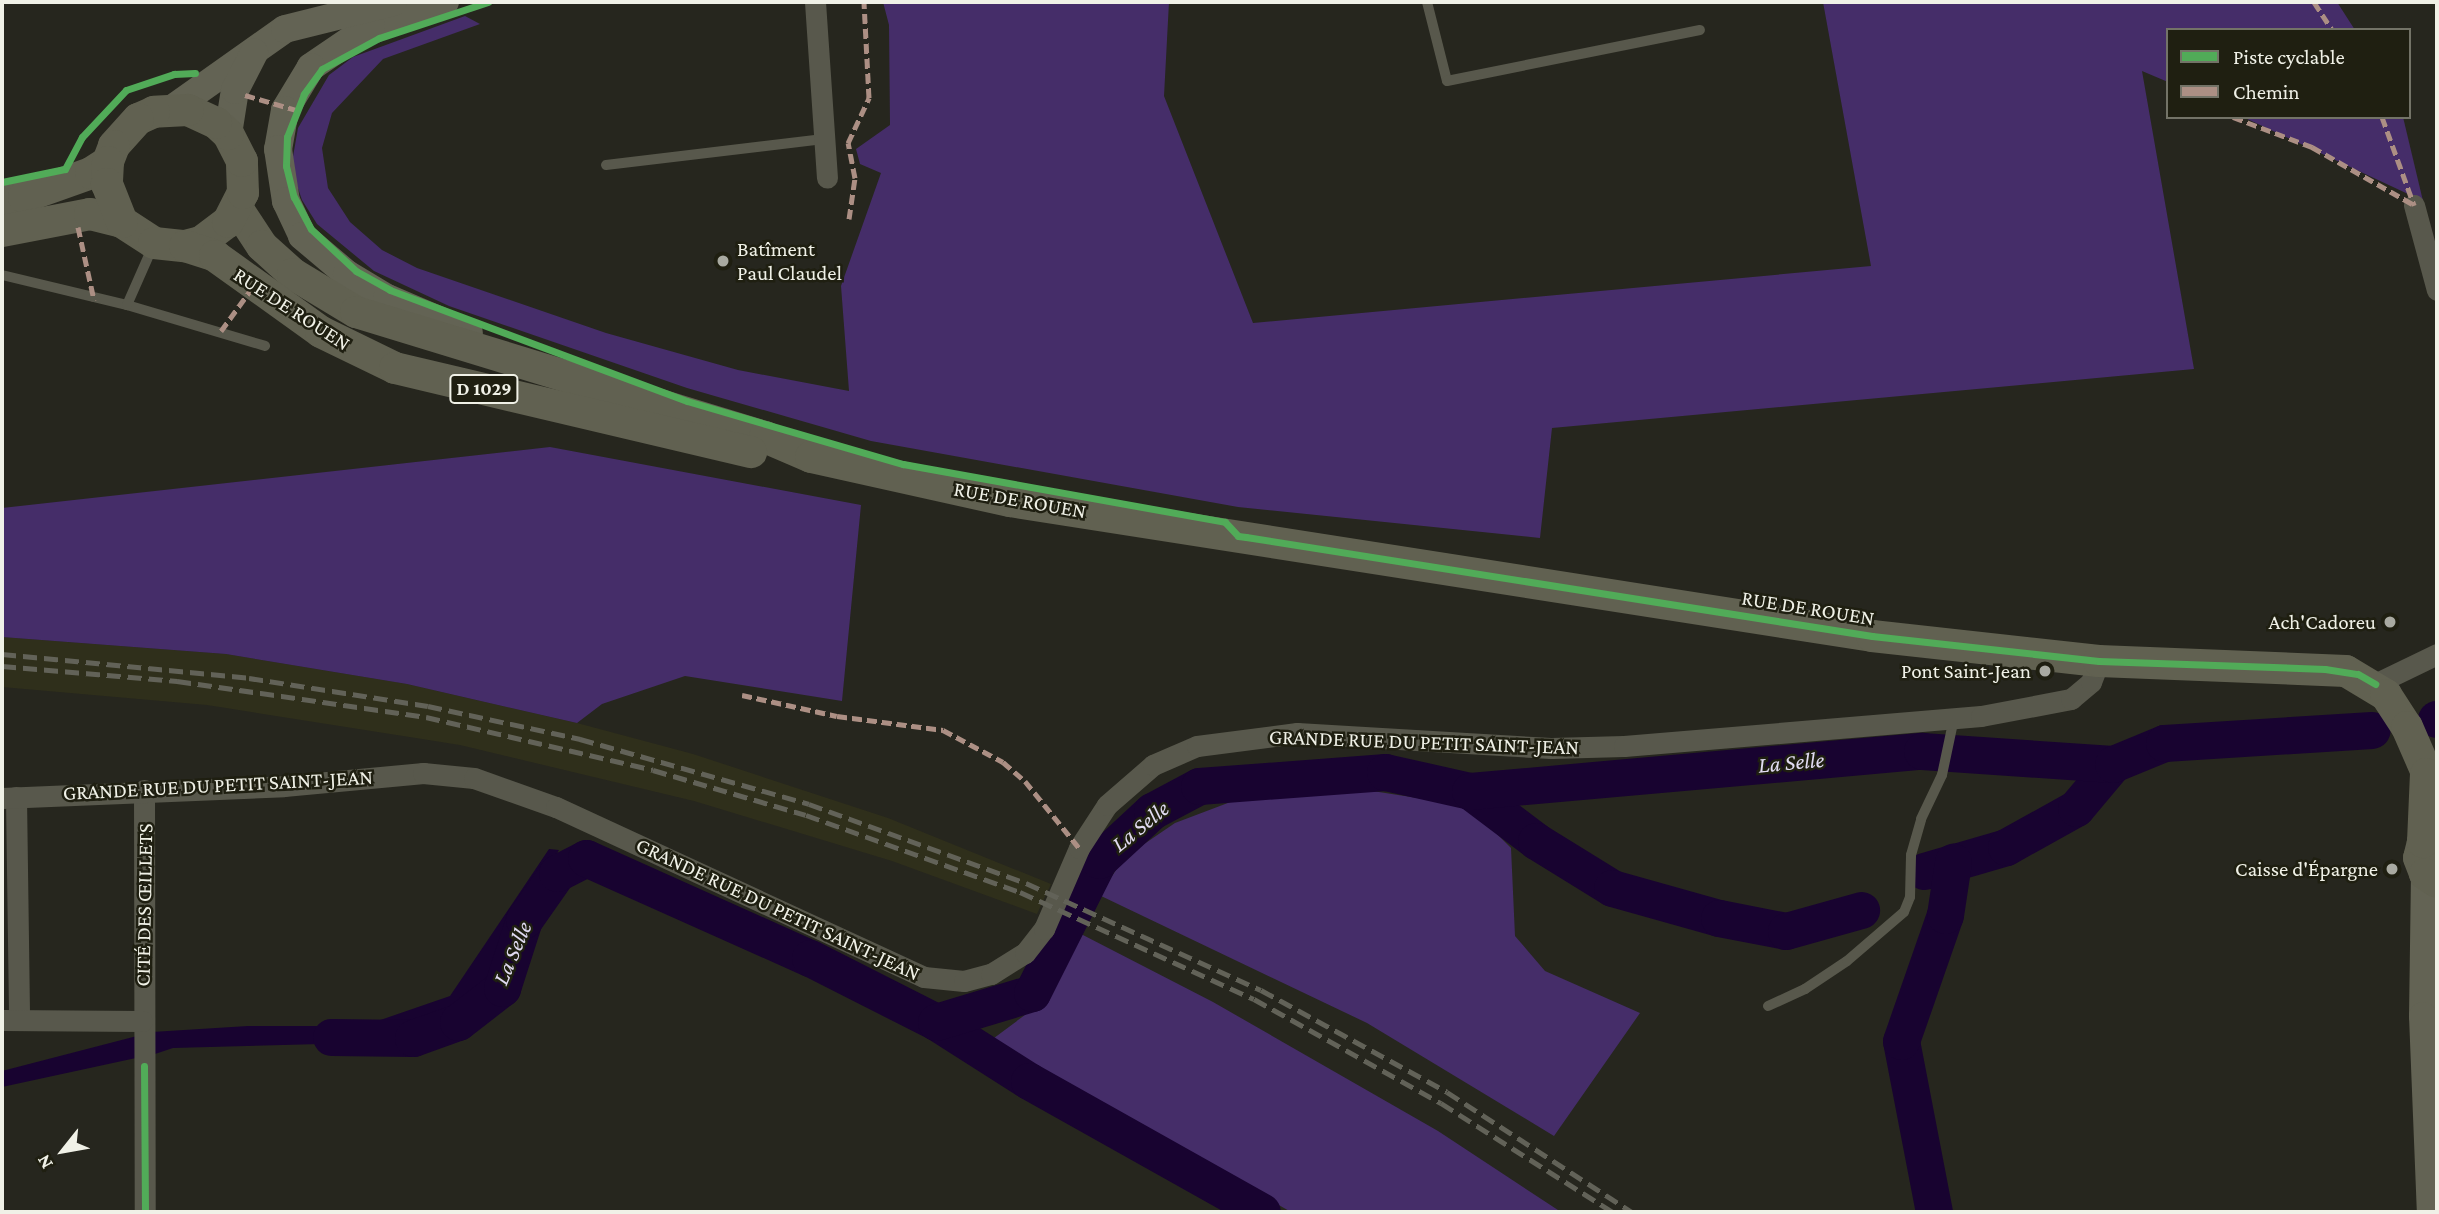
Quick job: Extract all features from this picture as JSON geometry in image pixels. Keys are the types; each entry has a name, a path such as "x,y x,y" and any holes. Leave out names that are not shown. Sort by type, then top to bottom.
{"main road":[{"path":"2,232 90,214 122,222 170,245 216,233 237,208 243,193 242,162 228,134 203,115 172,109 138,120 114,146 108,162 109,194 122,222"},
{"path":"2,199 35,194 108,162"},
{"name":"RUE DE ROUEN","path":"237,208 262,246 292,274 356,312 765,436 811,457 1023,503 1872,636 2099,661 2325,669 2358,674 2375,684"},
{"name":"RUE DE ROUEN","path":"170,245 215,256 321,332 395,368 783,460 811,457"},
{"path":"2375,684 2407,727 2431,785 2430,837 2419,859 2431,890"}],"street":[{"path":"172,109 285,29 394,2"},
{"path":"445,2 371,26 311,66 285,110 278,149 286,201 302,236 347,274 387,298 555,371"},
{"path":"815,2 827,178"},
{"path":"228,134 232,100 254,53"},
{"path":"2414,205 2437,290"},
{"path":"2375,684 2437,654"},
{"name":"GRANDE RUE DU PETIT SAINT-JEAN","path":"9,798 144,790 284,786 423,773 484,780 556,807 924,977 964,981 991,974 1025,953 1044,929 1079,848 1107,805 1153,765 1197,746 1297,733 1598,747 1954,718 2071,699 2091,682 2099,661"},
{"name":"CITÉ DES ŒILLETS","path":"144,790 142,1026 145,1212"},
{"path":"9,798 10,1018 76,1019 142,1026"},
{"path":"2431,890 2423,1016 2431,1212"}],"lane":[{"path":"1427,2 1447,81 1700,30"},
{"path":"606,165 823,139"},
{"path":"127,305 170,245"},
{"path":"2,275 127,305 265,346"},
{"path":"1768,1006 1805,989 1847,961 1904,912 1910,897 1911,855 1921,819 1942,775 1954,718"}],"shaded area":[{"path":"883,2 1169,2 1164,96 1253,323 1871,266 1823,2 2337,2 2354,28 2166,28 2166,81 2142,71 2194,369 1552,428 1540,538 1238,507 871,441 687,388 449,306 374,271 317,224 302,200 291,168 298,128 329,75 353,57 465,16 480,24 383,59 332,113 322,148 328,188 350,222 382,250 417,268 606,333 738,370 849,391 841,286 881,173 860,164 856,149 890,125 889,25"},
{"path":"2247,119 2403,119 2423,201"},
{"path":"550,447 861,505 842,701 685,676 602,704 577,723 407,684 226,654 2,637 2,508"},
{"path":"2,637 226,654 407,684 577,723 693,754 888,818 1051,884 1037,914 892,861 694,801 460,745 207,705 2,687"},
{"path":"1366,790 1469,806 1511,848 1515,936 1545,971 1640,1013 1554,1136 1367,1023 1099,895 1125,857 1175,823 1241,798"},
{"path":"549,849 559,850 502,955 480,988 452,1015 360,1043 173,1048 152,1055 152,1032 248,1026 363,1026 450,996"},
{"path":"1081,934 1213,1002 1438,1131 1561,1212 1291,1212 990,1041 1045,1000"},
{"path":"137,1036 136,1058 2,1087 2,1071"}],"waterway":[{"name":"La Selle","path":"331,1037 413,1038 458,1022 502,988 524,920 557,873 586,858 810,958 936,1022 1032,993 1099,860 1152,811 1199,786 1385,772 1470,791 1922,751 2113,764 2164,743 2372,730"},
{"name":"La Selle","path":"1924,871 2006,847 2076,808 2113,764"},
{"name":"La Selle","path":"1470,791 1536,841 1612,888 1719,918 1786,931 1861,910"},
{"name":"La Selle","path":"1934,1212 1901,1041 1945,915 1953,862"},
{"name":"La Selle","path":"936,1022 1029,1081 1262,1212"}],"railway":[{"path":"2,654 249,678 428,706 580,739 809,804 1026,883 1261,990 1447,1092 1632,1212"},
{"path":"2,666 177,681 426,717 653,770 806,815 1020,892 1254,999 1441,1103 1613,1212"}],"marked path":[{"path":"849,219 855,178 848,143 869,98 864,2"},
{"path":"2314,2 2331,28"},
{"path":"245,95 296,110"},
{"path":"2238,119 2312,147 2414,205"},
{"path":"2383,119 2414,205"},
{"path":"78,227 94,300"},
{"path":"221,331 250,291"},
{"path":"742,695 837,716 943,730 1003,762 1025,781 1079,848"}],"cycle path":[{"path":"488,2 379,38 322,69 304,94 287,137 286,166 294,197 311,229 356,271 390,290 687,401 903,464 1225,522 1238,536 1872,636 2099,661 2325,669 2358,674 2375,684"},
{"path":"2,182 65,169 82,137 126,90 174,74 195,73"},
{"path":"144,1066 145,1212"}],"place":[{"name":"Batîment Paul Claudel","path":"723,261"},
{"name":"Ach'Cadoreu","path":"2390,622"},
{"name":"Pont Saint-Jean","path":"2045,671"},
{"name":"Caisse d'Épargne","path":"2392,869"}]}
